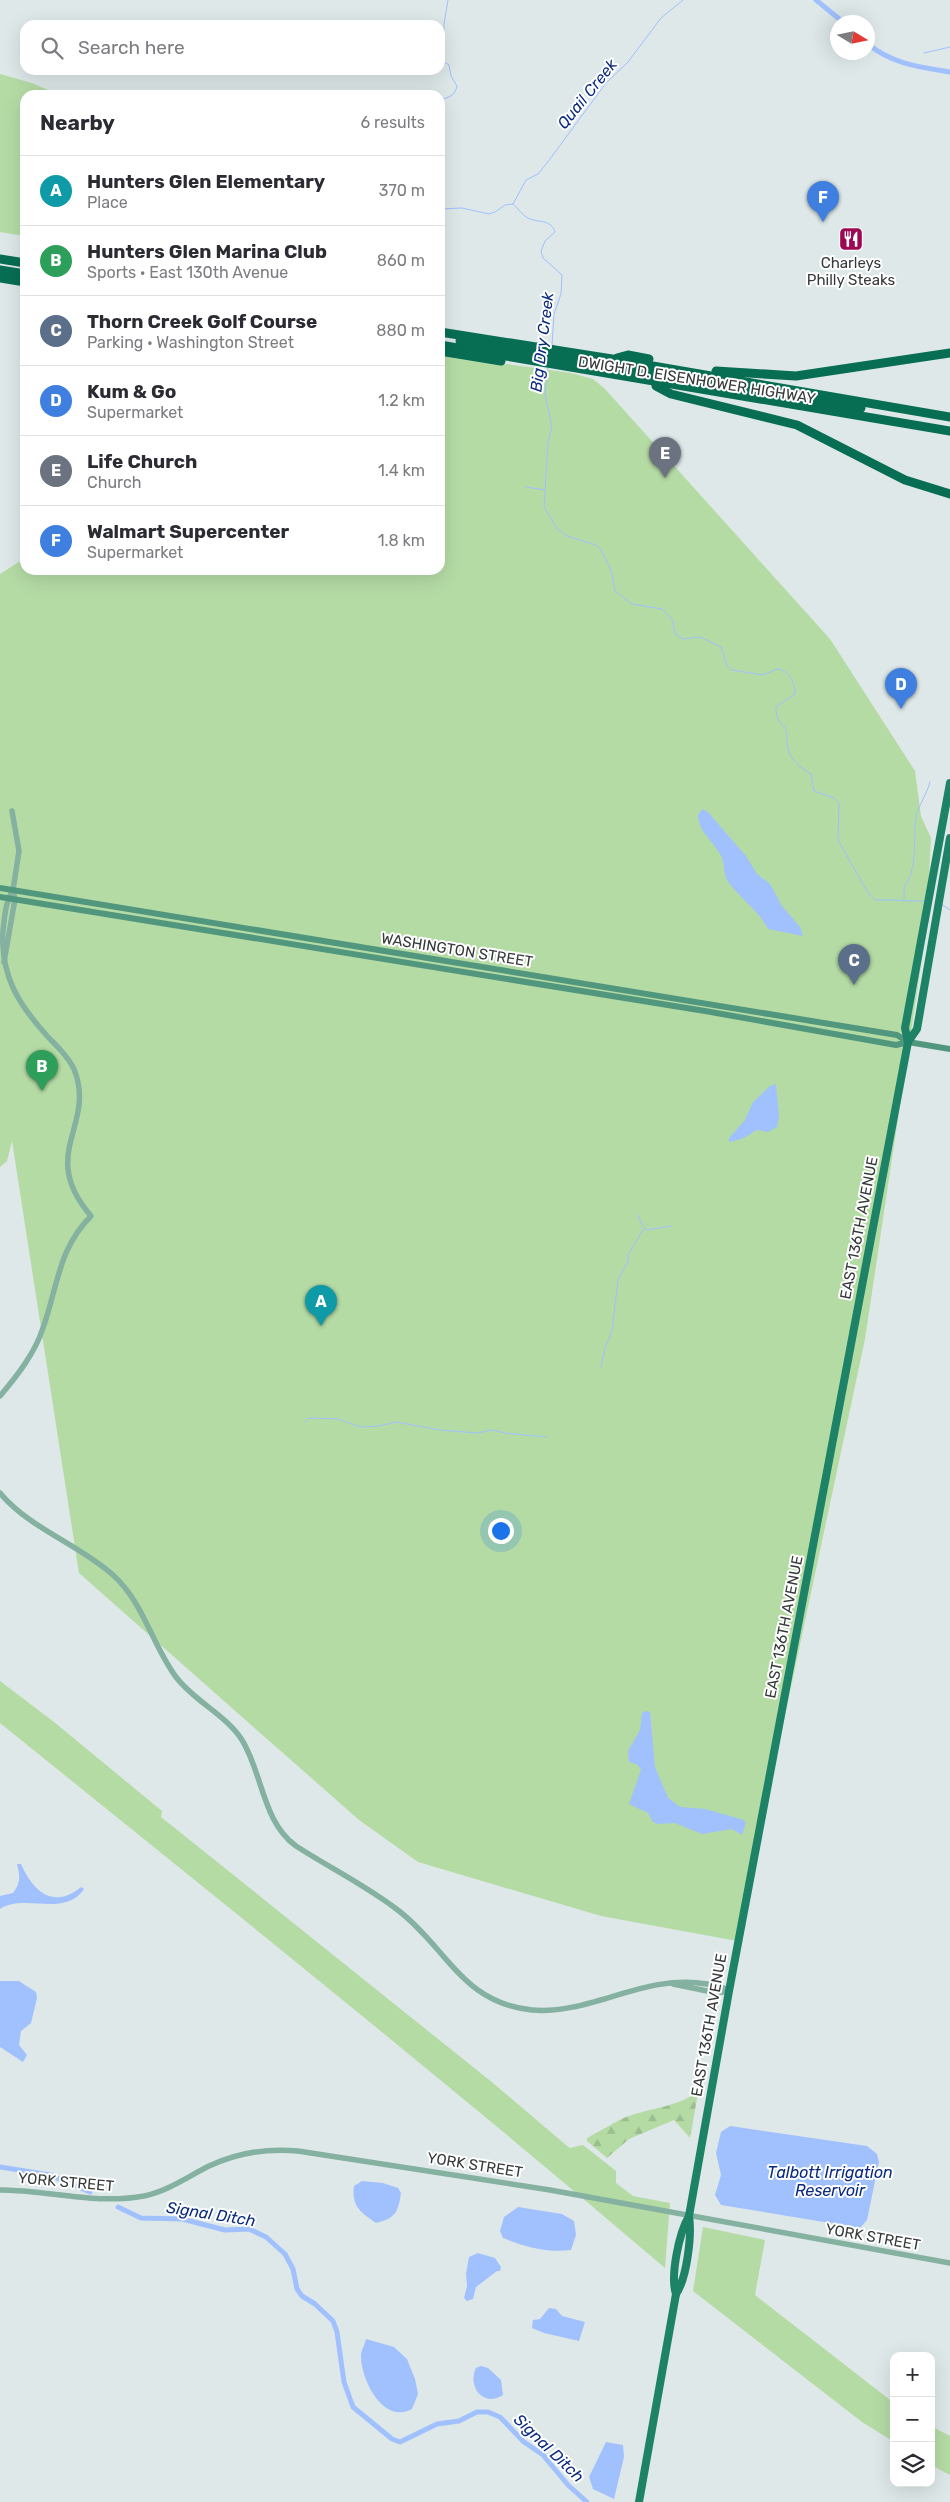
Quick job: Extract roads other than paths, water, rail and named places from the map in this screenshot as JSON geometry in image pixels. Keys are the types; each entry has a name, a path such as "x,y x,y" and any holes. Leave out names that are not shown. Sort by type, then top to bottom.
{"highway":[{"path":"0,259 20,262"},
{"path":"0,264 20,268"},
{"path":"0,270 20,273"},
{"path":"0,278 20,281"},
{"name":"DWIGHT D. EISENHOWER HIGHWAY","path":"445,333 537,358 561,361 612,359 950,416"},
{"path":"445,339 537,358"},
{"path":"445,346 537,358"},
{"name":"DWIGHT D. EISENHOWER HIGHWAY","path":"445,351 561,361 656,386 950,437"},
{"path":"612,359 628,355 724,372 783,376 816,374 928,354 950,353"},
{"path":"561,361 950,423"},
{"path":"561,361 950,431"},
{"path":"656,386 671,394 756,413 797,425 905,480 950,494"}],"main road":[{"name":"EAST 136TH AVENUE","path":"639,2502 676,2294 673,2285 682,2228 689,2216 729,1991 908,1042 905,1028 950,783"},
{"name":"EAST 136TH AVENUE","path":"908,1042 917,1029 950,838"},
{"name":"WASHINGTON STREET","path":"0,888 897,1035 908,1042 950,1049"},
{"name":"WASHINGTON STREET","path":"0,897 705,1011 896,1045 908,1042"}],"street":[{"path":"0,1396 14,1379 41,1334 66,1250 79,1228 91,1216 74,1193 67,1166 69,1147 79,1104 76,1075 64,1054 23,1010 10,987 4,964 1,944 13,890 19,851 12,811"},
{"path":"0,1493 20,1512 106,1568 129,1592 176,1676 241,1740 273,1818 283,1835 296,1846 398,1910 419,1930 458,1975 477,1991 510,2006 543,2010 577,2005 646,1986 684,1982 719,1986 729,1991"},
{"name":"YORK STREET","path":"0,2190 95,2199 127,2198 164,2190 224,2160 251,2152 286,2150 317,2153 550,2190 950,2263"}],"water":[{"path":"702,809 708,812 746,856 757,874 770,884 782,906 800,927 803,936 768,929 760,916 729,883 719,852 701,827 698,815"},
{"path":"776,1084 779,1116 777,1127 768,1132 756,1130 750,1135 729,1142 729,1138 745,1120 753,1102 770,1086"},
{"path":"650,1712 655,1767 668,1798 680,1807 705,1809 744,1820 746,1823 742,1835 732,1829 702,1834 675,1823 658,1824 653,1822 648,1813 629,1804 641,1770 638,1765 629,1762 628,1751 640,1730 642,1713"},
{"path":"17,1864 21,1864 38,1889 53,1897 71,1894 81,1887 84,1889 76,1898 66,1902 55,1904 21,1903 0,1909 0,1896 13,1893 19,1882"},
{"path":"0,1981 19,1981 36,1992 37,1998 31,2023 21,2031 19,2045 27,2055 23,2062 0,2047"},
{"name":"Talbott Irrigation Reservoir","path":"730,2126 867,2146 877,2154 879,2162 867,2220 860,2228 721,2205 715,2195 721,2175 716,2153 721,2132"},
{"path":"362,2181 383,2183 398,2188 401,2193 400,2200 397,2210 392,2216 376,2223 358,2208 354,2199 354,2186"},
{"path":"518,2207 562,2214 574,2221 576,2235 571,2250 553,2251 536,2248 503,2238 500,2231 504,2217"},
{"path":"478,2253 495,2258 501,2267 500,2271 497,2271 476,2287 473,2299 467,2301 464,2298 467,2286 466,2274 469,2257"},
{"path":"549,2308 556,2309 562,2316 585,2322 579,2341 544,2333 532,2328 533,2320 540,2319"},
{"path":"366,2339 394,2347 407,2359 415,2379 418,2394 412,2409 401,2412 392,2411 375,2397 364,2375 362,2364 361,2354"},
{"path":"481,2366 488,2368 501,2380 503,2395 489,2399 483,2397 475,2388 474,2375 476,2368"},
{"path":"606,2442 623,2445 624,2457 614,2499 593,2489 589,2477"}],"waterway":[{"name":"Big Dry Creek","path":"445,20 448,0"},
{"name":"Quail Creek","path":"513,204 526,180 538,174 606,83 628,62 661,18 683,0"},
{"path":"816,0 834,15"},
{"path":"924,53 950,47"},
{"path":"875,49 907,64 950,72"},
{"name":"Big Dry Creek","path":"445,63 449,65 451,76 457,86 453,94 445,98"},
{"name":"Big Dry Creek","path":"445,209 462,208 489,214 505,205 513,204 526,217 547,223 553,228 555,232 545,241 541,251 543,258 562,275 561,294 554,314 552,346"},
{"name":"Big Dry Creek","path":"548,368 545,394 552,427 548,442 544,506 557,529 567,536 596,545 601,550 611,570 615,591 632,604 662,609 672,619 675,634 683,639 700,637 721,647 727,666 732,670 763,675 777,669 788,674 793,682 795,694 776,707 778,720 787,733 788,749 795,762 811,774 814,791 834,798 839,803 838,840 868,893 875,900 925,901"},
{"path":"526,487 545,490"},
{"path":"904,899 904,886 908,880 913,863 916,818 930,782"},
{"name":"Big Dry Creek","path":"941,904 950,910"},
{"path":"638,1215 642,1225 647,1230 672,1226"},
{"path":"601,1367 605,1348 612,1331 618,1280 628,1261 628,1255 644,1228"},
{"path":"305,1422 309,1418 338,1419 361,1427 379,1426 396,1422 440,1430 477,1433 493,1430 546,1437"},
{"name":"Signal Ditch","path":"0,2167 50,2175 90,2192"},
{"name":"Signal Ditch","path":"118,2207 141,2218 182,2219 225,2230 249,2229 266,2237 285,2254 293,2269 297,2289 302,2296 315,2304 333,2321 337,2332 344,2382 353,2407 392,2439 400,2442 437,2424 459,2421 477,2412 488,2412 500,2417 524,2442 543,2455 568,2485 587,2502"}],"place":[{"name":"Walmart Supercenter","path":"823,222"},
{"name":"Charleys Philly Steaks","path":"851,239"},
{"name":"Life Church","path":"665,478"},
{"name":"Kum & Go","path":"901,709"},
{"name":"Thorn Creek Golf Course","path":"854,985"},
{"name":"Hunters Glen Marina Club","path":"42,1091"},
{"name":"Hunters Glen Elementary","path":"321,1326"}]}
